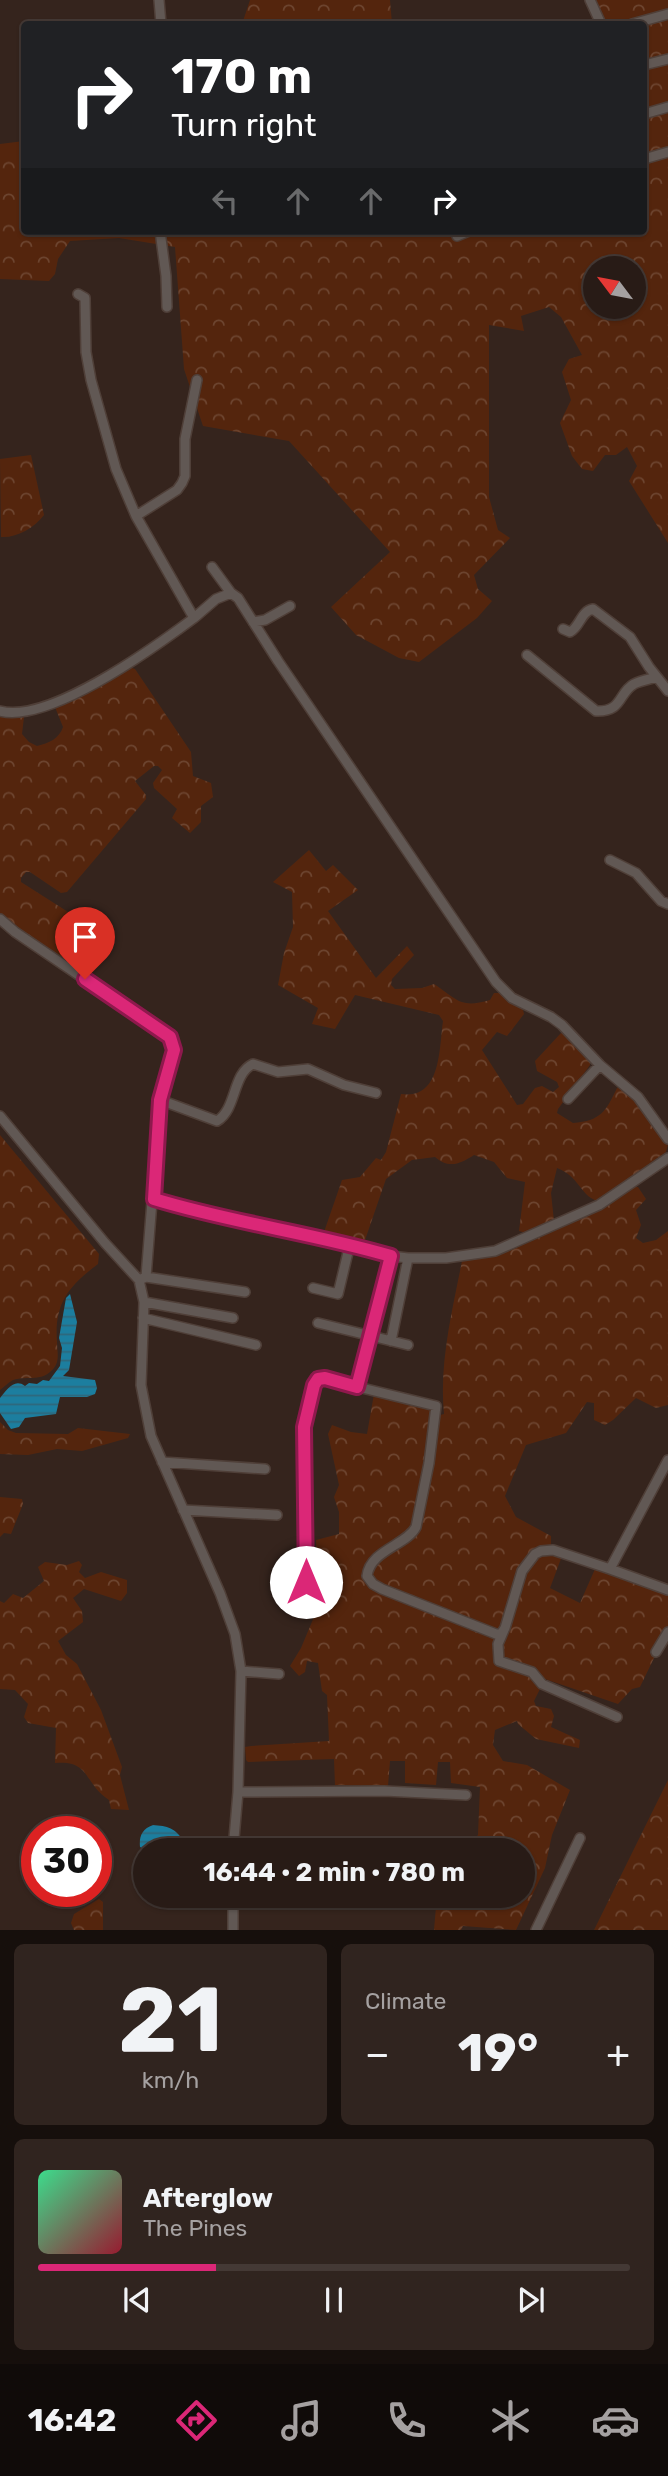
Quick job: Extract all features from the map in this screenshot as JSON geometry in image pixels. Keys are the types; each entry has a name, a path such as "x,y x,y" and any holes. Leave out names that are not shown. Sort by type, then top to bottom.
{"street":[{"path":"159,0 161,21"},
{"path":"590,0 600,21"},
{"path":"643,21 668,14"},
{"path":"647,64 668,59"},
{"path":"647,113 668,107"},
{"path":"647,158 668,152"},
{"path":"161,235 167,307"},
{"path":"78,294 85,298 86,352 91,380 125,494 194,618"},
{"path":"136,516 177,491 182,484 185,476 185,439 197,380"},
{"path":"212,567 231,593 238,598 496,982 512,998 551,1017 562,1026 600,1065 638,1097 668,1139"},
{"path":"0,711 18,713 34,710 118,672 216,599 231,593"},
{"path":"253,622 265,620 290,607"},
{"path":"563,629 570,632 574,630 586,612 593,609 630,637 668,691"},
{"path":"527,655 596,711 603,711 618,704 634,684 657,677"},
{"path":"610,860 636,873 661,901 668,904"},
{"path":"0,919 15,932 170,1037 174,1050 160,1100 154,1199 143,1279 141,1385 143,1405 155,1449 235,1634 241,1671 234,1838"},
{"path":"160,1100 217,1121 227,1112 246,1069 253,1065 278,1072 309,1069 344,1085 376,1093"},
{"path":"568,1100 600,1065"},
{"path":"0,1116 105,1243 143,1279 245,1292"},
{"path":"154,1199 197,1212 350,1244 391,1256 456,1257 495,1251 599,1205 668,1158"},
{"path":"313,1288 338,1294 350,1244"},
{"path":"357,1387 391,1256"},
{"path":"391,1341 408,1258"},
{"path":"144,1302 233,1318"},
{"path":"143,1318 257,1345"},
{"path":"317,1323 408,1345"},
{"path":"306,1604 304,1427 318,1379 325,1378 436,1406 429,1463 416,1527 411,1536 391,1546 374,1562 367,1572 368,1580 382,1589 485,1630 496,1634 501,1634 503,1630"},
{"path":"610,1569 668,1460"},
{"path":"162,1462 265,1469"},
{"path":"183,1510 277,1515"},
{"path":"617,1717 542,1684 532,1672 499,1661 498,1644 522,1571 535,1554 541,1550 553,1549 668,1590"},
{"path":"656,1652 668,1632"},
{"path":"241,1671 279,1674"},
{"path":"238,1791 384,1791 466,1795"},
{"path":"536,1930 580,1838"},
{"path":"233,1908 233,1930"}],"green space":[{"path":"250,0 390,0 392,21 243,21"},
{"path":"588,0 668,0 668,543 629,481 637,466 627,447 616,455 605,455 593,471 582,469 572,456 560,423 571,400 562,372 569,359 582,355 561,317 549,307 521,316 524,331 489,325 489,497 498,530 510,538 474,575 478,589 492,601 477,618 419,662 399,658 356,635 331,607 390,552 289,441 203,426 184,369 175,247 119,238 70,241 58,259 55,274 49,281 0,279 0,144 21,141 21,235 647,235 647,21 596,21"},
{"path":"31,455 44,515 25,531 1,537 0,459"},
{"path":"129,667 135,669 191,752 193,776 211,783 213,797 201,806 201,822 190,833 172,818 177,809 154,788 153,783 162,770 154,766 135,781 146,799 67,892 61,893 30,872 26,872 21,878 21,882 98,931 72,967 0,915 0,713 22,715 22,734 37,746 46,743 56,737 63,727 55,707 58,703"},
{"path":"309,850 326,871 333,865 358,890 328,911 376,978 407,946 414,955 392,979 391,985 395,989 422,988 434,984 465,1003 480,1003 490,1000 494,993 499,993 523,1010 524,1014 507,1036 497,1032 482,1050 517,1105 523,1104 535,1088 542,1086 553,1092 559,1087 557,1082 537,1071 535,1061 561,1033 590,1058 590,1065 557,1113 573,1123 590,1120 601,1113 620,1087 637,1102 668,1144 666,1152 597,1201 586,1194 570,1176 557,1168 551,1193 554,1221 526,1233 519,1231 525,1182 507,1178 494,1162 474,1155 454,1164 445,1163 435,1157 412,1160 386,1179 364,1243 324,1232 342,1180 360,1177 376,1158 381,1160 386,1152 401,1094 414,1094 424,1089 431,1081 436,1071 443,1021 439,1015 355,995 335,1029 312,1024 318,1008 278,985 284,953 293,927 292,892 273,882"},
{"path":"0,1135 99,1254 98,1264 71,1288 61,1306 57,1328 58,1359 54,1368 45,1376 13,1380 0,1390"},
{"path":"633,1187 638,1187 646,1199 636,1210 641,1225 636,1238 643,1243 656,1240 668,1231 668,1405 656,1408 636,1398 605,1425 594,1420 594,1403 587,1402 566,1433 526,1445 505,1496 516,1517 551,1536 551,1552 562,1556 550,1588 580,1603 595,1569 598,1568 668,1592 668,1629 640,1687 632,1689 618,1704 545,1679 534,1701 536,1706 551,1709 554,1716 551,1727 580,1740 579,1748 536,1739 517,1721 495,1730 493,1745 503,1761 527,1765 570,1790 552,1835 545,1868 535,1889 535,1838 444,1838 478,1835 480,1787 451,1783 450,1762 438,1762 436,1785 405,1783 405,1761 390,1761 388,1786 335,1785 334,1759 248,1762 245,1747 329,1741 327,1695 322,1691 318,1663 307,1661 305,1672 299,1676 290,1666 301,1648 319,1605 316,1540 339,1534 339,1512 334,1497 339,1485 328,1434 332,1425 367,1434 374,1394 432,1408 440,1415 444,1414 445,1357 462,1261 500,1255 612,1203"},
{"path":"0,1422 16,1433 68,1434 78,1428 130,1434 128,1438 82,1451 57,1449 28,1455 0,1454"},
{"path":"0,1497 22,1499 23,1504 11,1534 4,1533 0,1537"},
{"path":"79,1561 82,1565 79,1572 85,1578 101,1572 127,1580 127,1593 121,1601 84,1589 73,1598 82,1611 83,1622 58,1641 66,1655 77,1664 101,1710 122,1767 120,1775 129,1810 111,1809 109,1800 75,1765 55,1763 56,1728 28,1723 24,1717 28,1704 15,1690 0,1689 0,1601 4,1603 13,1594 23,1598 44,1581 38,1567 45,1562 67,1565"},
{"path":"668,1780 668,1930 594,1930"},
{"path":"86,1907 103,1907 103,1930 74,1930 71,1923 74,1914"},
{"path":"436,1908 526,1908 516,1930 463,1926 461,1930 434,1930"}],"water":[{"path":"70,1294 77,1322 69,1370 63,1376 95,1380 95,1394 87,1397 60,1397 56,1414 25,1418 19,1427 11,1429 0,1413 0,1398 14,1384 25,1386 43,1380 49,1381 60,1366 62,1348 59,1338 66,1298"},
{"path":"153,1825 167,1827 181,1838 140,1838 146,1829"}],"route":[{"path":"85,979 170,1037 174,1043 160,1100 154,1199 197,1212 269,1225 391,1256 357,1387 325,1378 318,1379 314,1385 304,1427 306,1582"}]}
